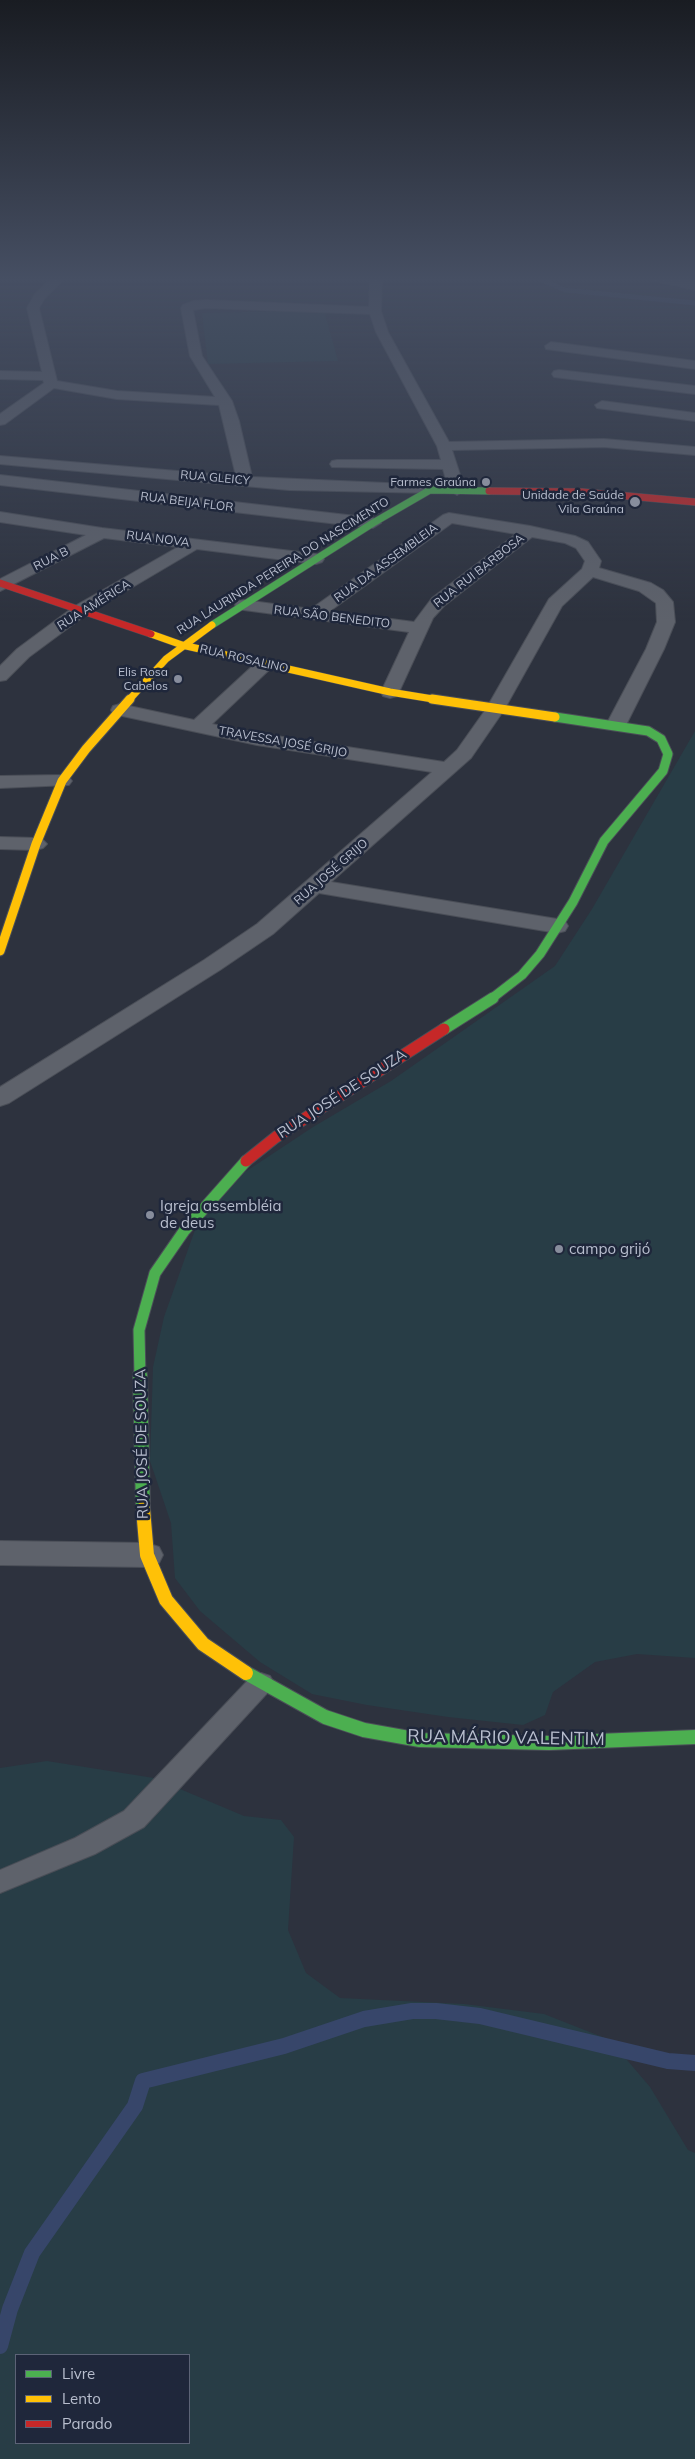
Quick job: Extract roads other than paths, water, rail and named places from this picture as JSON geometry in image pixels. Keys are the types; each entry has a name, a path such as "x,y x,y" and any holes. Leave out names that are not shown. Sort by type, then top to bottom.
{"street":[{"path":"0,421 34,393"},
{"path":"103,393 116,396 160,399 225,401"},
{"path":"220,393 225,401 232,421 245,481"},
{"path":"415,393 444,446 457,490"},
{"path":"602,405 695,417"},
{"path":"444,446 604,443 695,451"},
{"name":"RUA GLEICY","path":"0,460 245,481 430,490"},
{"path":"337,464 450,466"},
{"name":"RUA BEIJA FLOR","path":"0,480 374,523"},
{"path":"430,490 582,492 695,502"},
{"name":"RUA LAURINDA PEREIRA DO NASCIMENTO","path":"0,951 36,844 62,781 120,710 182,645 374,523 430,490"},
{"name":"RUA DA ASSEMBLEIA","path":"313,616 449,518 441,511 411,502"},
{"path":"449,518 569,539 582,546 589,553 593,561 590,571 645,587 664,602 666,622 655,649 616,725"},
{"name":"RUA NOVA","path":"4,521 316,560"},
{"name":"RUA RUI BARBOSA","path":"390,692 425,616 438,602 530,531"},
{"name":"RUA B","path":"1,584 102,533"},
{"name":"RUA AMÉRICA","path":"0,676 23,653 82,610 195,544"},
{"name":"RUA JOSÉ GRIJO","path":"0,1098 265,929 448,769 464,754 495,710 555,603 590,571"},
{"name":"RUA ROSALINO","path":"1,584 182,645 390,692 495,710"},
{"name":"RUA SÃO BENEDITO","path":"244,605 313,616 420,628"},
{"path":"199,726 265,664"},
{"name":"TRAVESSA JOSÉ GRIJO","path":"120,710 316,750 448,769"},
{"name":"RUA JOSÉ DE SOUZA","path":"147,1556 143,1529 139,1330 155,1273 184,1231 246,1161 304,1118 494,997 522,975 540,954 573,902 604,841 663,771 668,754 661,739 648,731 616,725 495,710"},
{"path":"0,782 62,781"},
{"path":"0,843 36,844"},
{"path":"314,886 557,926"},
{"path":"0,1553 147,1556"},
{"name":"RUA MÁRIO VALENTIM","path":"147,1556 166,1600 203,1644 261,1683 325,1718 364,1730 420,1740 549,1742 695,1737"}],"lane":[{"path":"0,1882 85,1846 134,1819 261,1683"}],"waterway":[{"path":"0,2346 10,2309 32,2253 135,2106 143,2081 284,2046 364,2019 412,2011 436,2011 480,2016 668,2061 695,2063"}],"place":[{"name":"Farmes Graúna","path":"486,482"},
{"name":"Unidade de Saúde Vila Graúna","path":"635,502"},
{"name":"Elis Rosa Cabelos","path":"178,679"},
{"name":"Igreja assembléia de deus","path":"150,1215"},
{"name":"campo grijó","path":"559,1249"}]}
